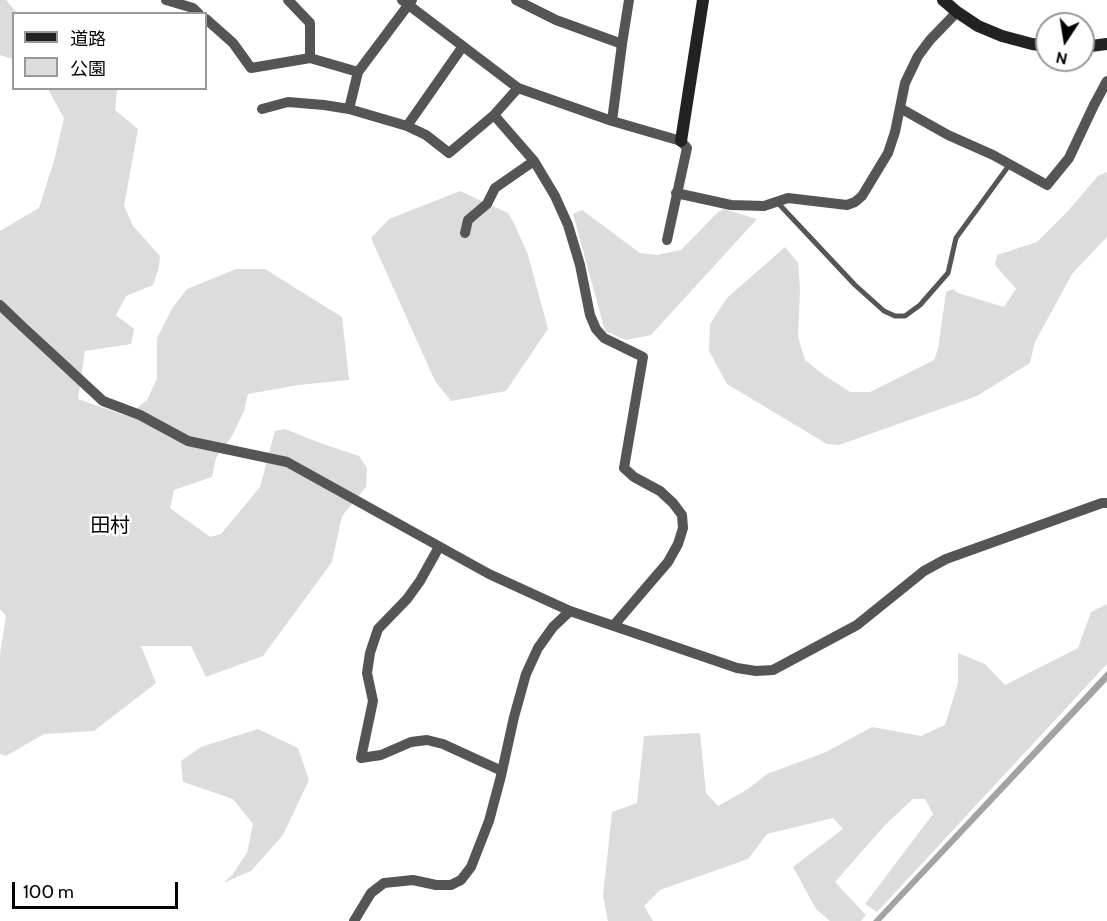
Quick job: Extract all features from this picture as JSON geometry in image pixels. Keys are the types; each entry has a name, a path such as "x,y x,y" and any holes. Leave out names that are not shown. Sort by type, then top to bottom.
{"street":[{"path":"166,0 193,8 197,12"},
{"path":"288,0 310,23 310,58"},
{"path":"516,0 556,20 622,44"},
{"path":"612,121 629,0"},
{"path":"681,141 703,0"},
{"path":"943,0 978,26 1002,36 1035,44"},
{"path":"349,109 358,72 408,2 518,88 612,121 681,141 687,148 667,240"},
{"path":"676,193 731,205 764,206 788,198 847,205 855,202 862,196 888,153 896,132 905,83 918,56 957,12"},
{"path":"207,20 233,44 251,68 310,58 358,72"},
{"path":"408,126 463,46"},
{"path":"900,108 1047,185 1069,158 1107,81"},
{"path":"262,109 288,102 349,109 408,126 426,135 449,153 494,115 518,88"},
{"path":"494,115 534,161 555,196 568,225 580,265 590,315 596,329 604,338 643,357 624,468 634,477 660,491 682,514 683,528 678,544 668,562 614,625"},
{"path":"465,233 468,220 487,204 495,188 534,161"},
{"path":"0,305 103,400 140,415 188,441 287,462 489,574 570,611 737,668 756,671 773,670 857,625 924,571 946,559 1107,503"},
{"path":"440,547 407,599 378,629 370,653 367,673 373,701 361,758 381,755 411,742 427,740 442,744 502,771"},
{"path":"354,921 371,893 384,883 413,880 436,885 451,885 461,880 471,867 489,821 526,674 538,648 553,627 570,611"}],"lane":[{"path":"777,202 855,285 884,311 895,316 905,316 920,305 948,273 956,238 1010,165"}],"green space":[{"path":"0,0 6,0 16,12 12,12 12,59 0,55"},
{"path":"49,90 117,90 115,110 138,129 124,206 133,226 160,256 153,285 126,296 116,315 134,329 131,344 85,351 78,399 127,416 147,400 157,379 157,338 173,307 187,289 236,269 265,269 342,317 349,380 298,385 248,394 244,411 232,436 216,458 212,477 174,490 170,508 210,537 221,534 260,487 275,431 285,429 359,456 367,468 366,487 342,516 332,562 263,656 206,677 191,646 141,646 156,683 94,731 44,734 6,756 0,754 0,654 6,616 0,609 0,231 39,208 54,161 64,118"},
{"path":"1107,172 1107,237 1072,274 1035,342 1030,363 977,396 839,445 827,444 727,384 709,351 710,324 727,298 785,247 798,263 800,288 798,337 805,360 850,392 870,392 934,360 938,349 946,292 953,289 958,293 1004,307 1016,289 995,265 997,255 1037,242 1098,176"},
{"path":"460,191 508,213 528,255 548,329 506,391 451,401 435,381 371,238 389,219"},
{"path":"724,209 757,219 651,335 626,340 605,331 573,214 582,210 640,253 657,255 681,250 718,212"},
{"path":"1107,604 1107,664 877,912 865,904 933,814 925,799 913,799 885,825 835,882 866,915 861,921 830,921 816,909 793,867 843,829 833,818 767,834 748,859 660,890 644,906 653,921 608,921 603,896 612,812 637,803 644,736 700,733 706,793 718,806 748,789 767,774 826,752 872,727 921,736 945,725 958,683 958,653 985,664 1005,685 1078,648 1091,612"},
{"path":"258,729 298,748 309,780 283,835 251,871 223,883 232,875 247,853 253,824 233,799 183,782 181,761 201,747"}],"shaded area":[{"path":"1107,671 1107,681 881,921 873,921"}],"district":[{"name":"田村","path":"110,526"}]}
